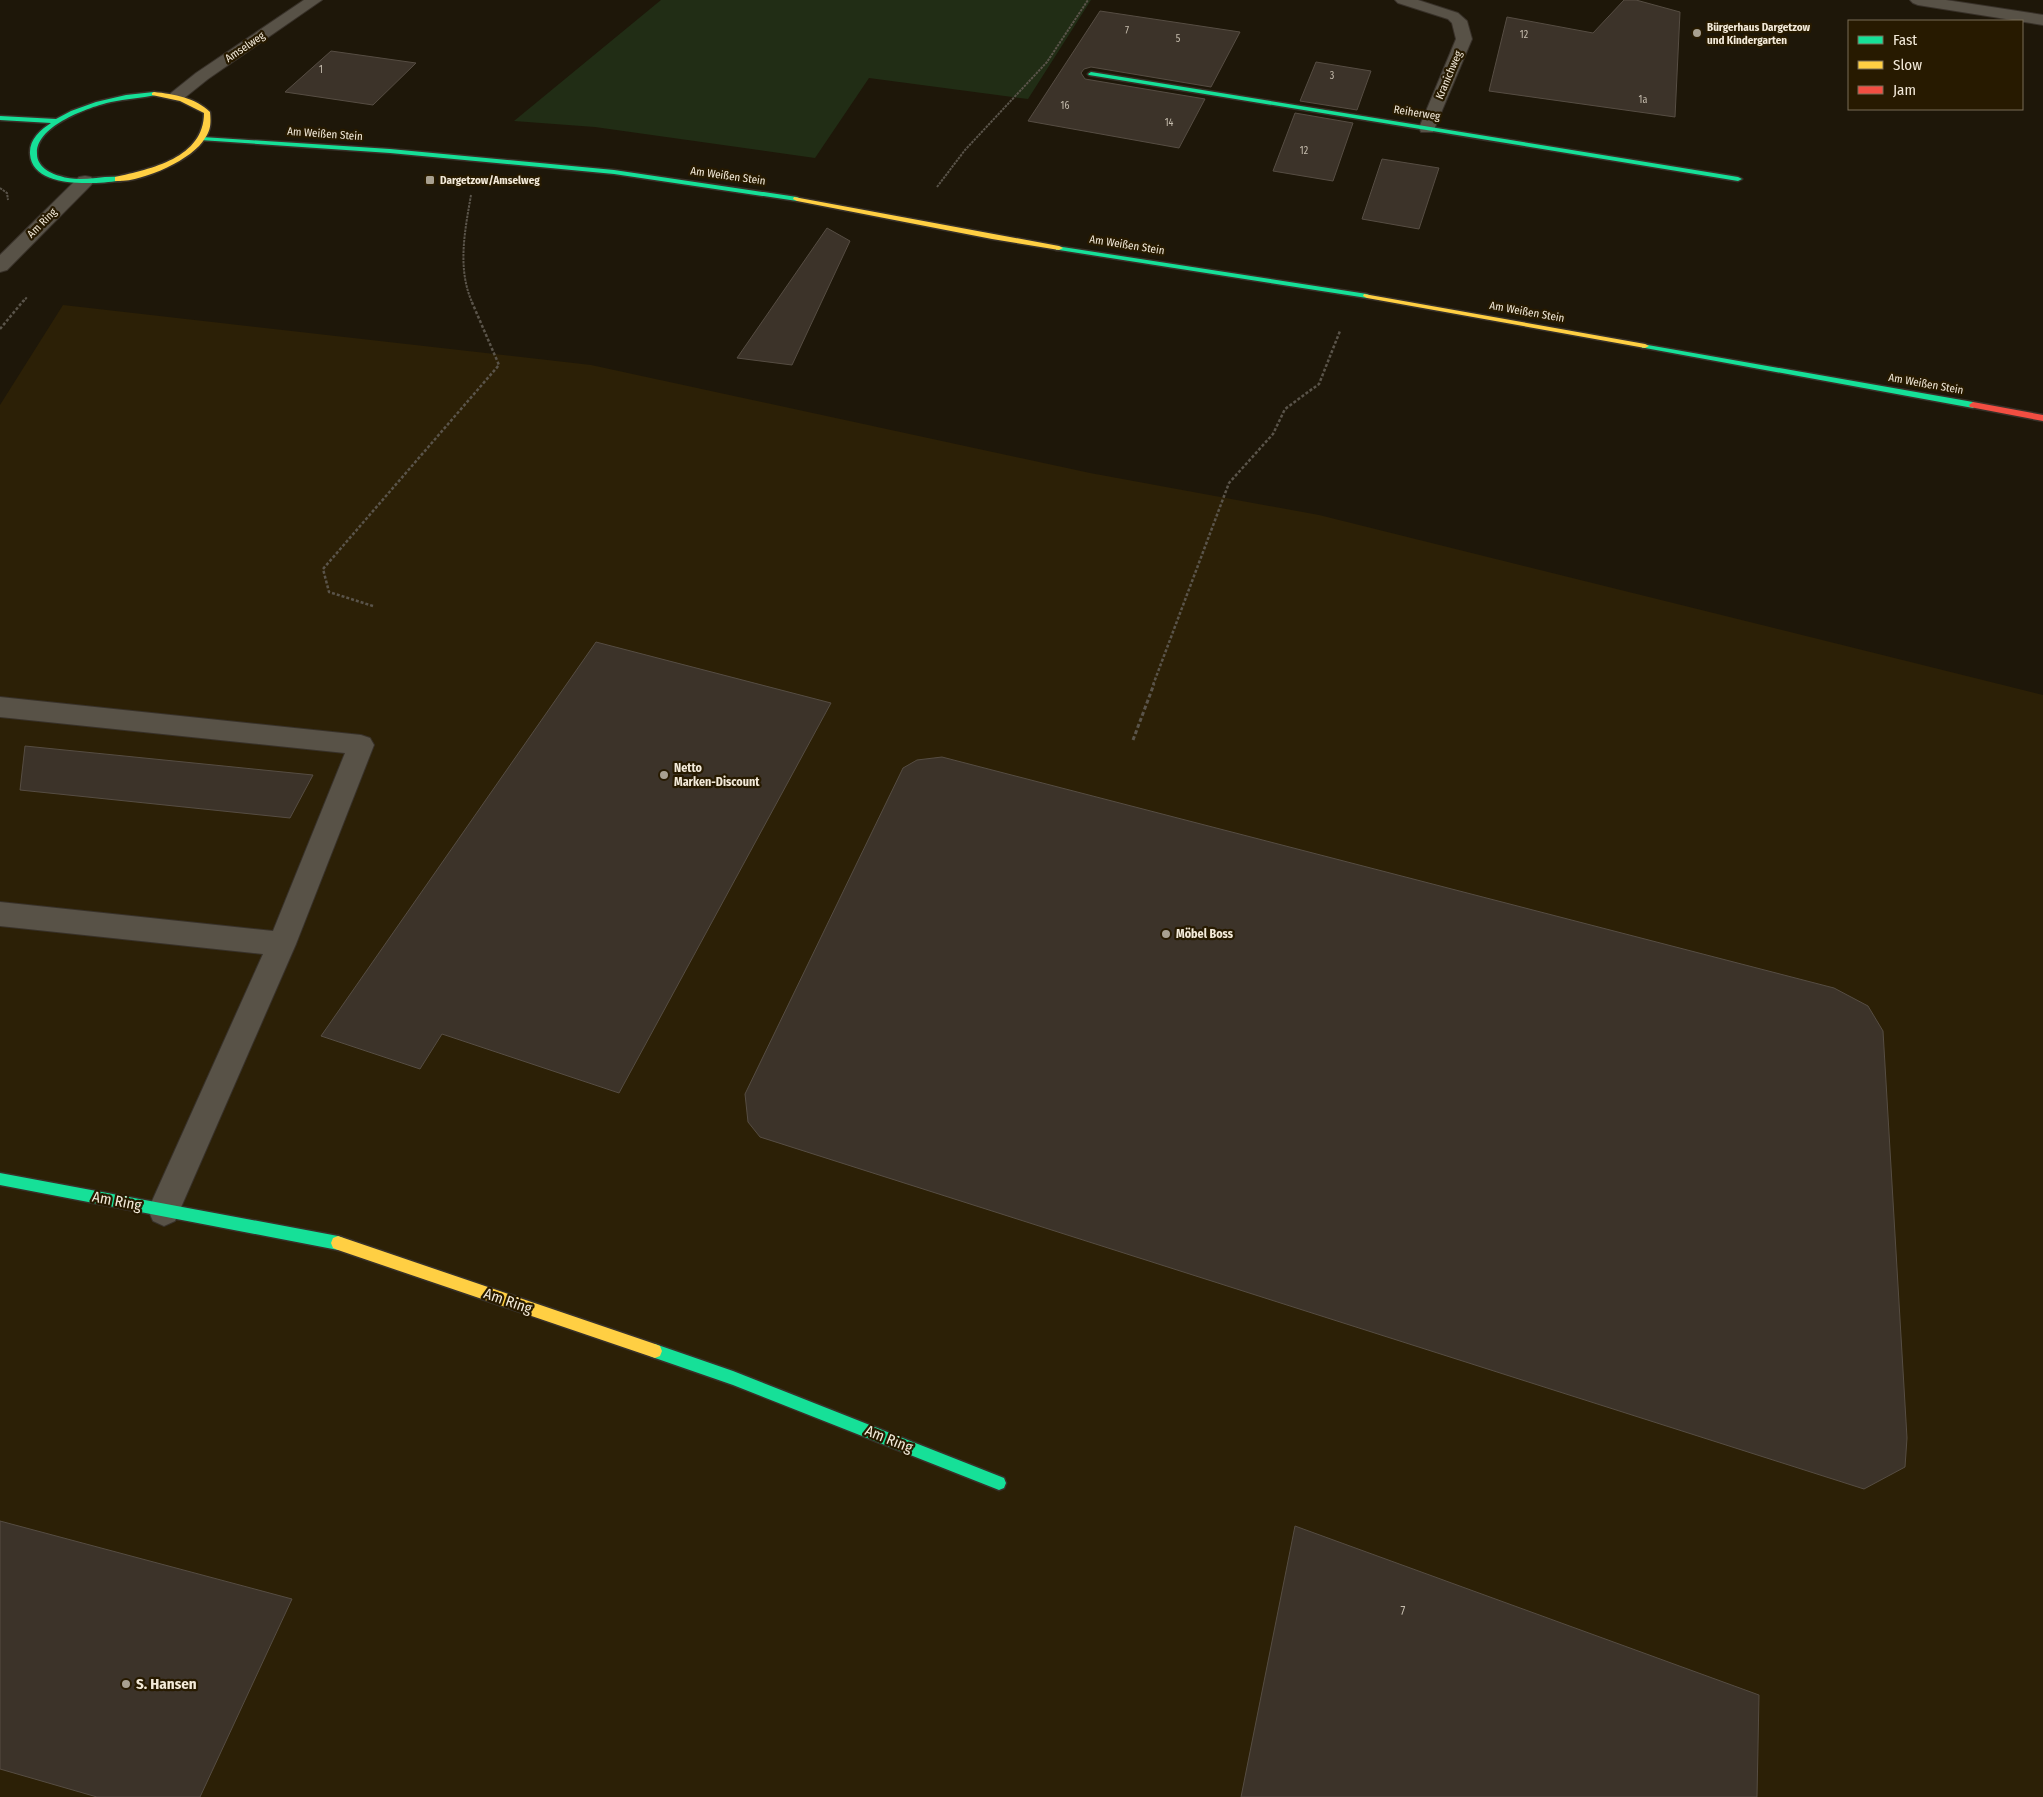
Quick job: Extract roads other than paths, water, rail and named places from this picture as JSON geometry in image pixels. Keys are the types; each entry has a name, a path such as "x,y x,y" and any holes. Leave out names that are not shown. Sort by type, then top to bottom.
{"street":[{"name":"Amselweg","path":"177,96 202,76 314,0"},
{"name":"Kranichweg","path":"1403,0 1453,16 1459,21 1464,40 1427,128"},
{"path":"1918,0 2043,20"},
{"name":"Reiherweg","path":"1091,74 1738,179"},
{"path":"154,94 177,96 196,103 207,112 209,125 202,139 188,153 167,164 140,174 112,180 84,181 60,178 43,171 33,160 33,148 40,134 56,121 77,110 111,99 154,94"},
{"path":"0,118 56,121"},
{"name":"Am Weißen Stein","path":"202,139 390,151 614,172 788,197 992,237 1355,294 2043,418"},
{"name":"Am Ring","path":"0,266 84,181"},
{"path":"0,707 361,745 282,944 164,1210"},
{"path":"0,914 282,944"},
{"name":"Am Ring","path":"0,1179 343,1244 733,1378 999,1483"}],"place":[{"name":"Bürgerhaus Dargetzow und Kindergarten","path":"1697,33"},
{"name":"Dargetzow/Amselweg","path":"430,180"},
{"name":"Netto Marken-Discount","path":"664,775"},
{"name":"Möbel Boss","path":"1166,934"},
{"name":"S. Hansen","path":"126,1684"}]}
